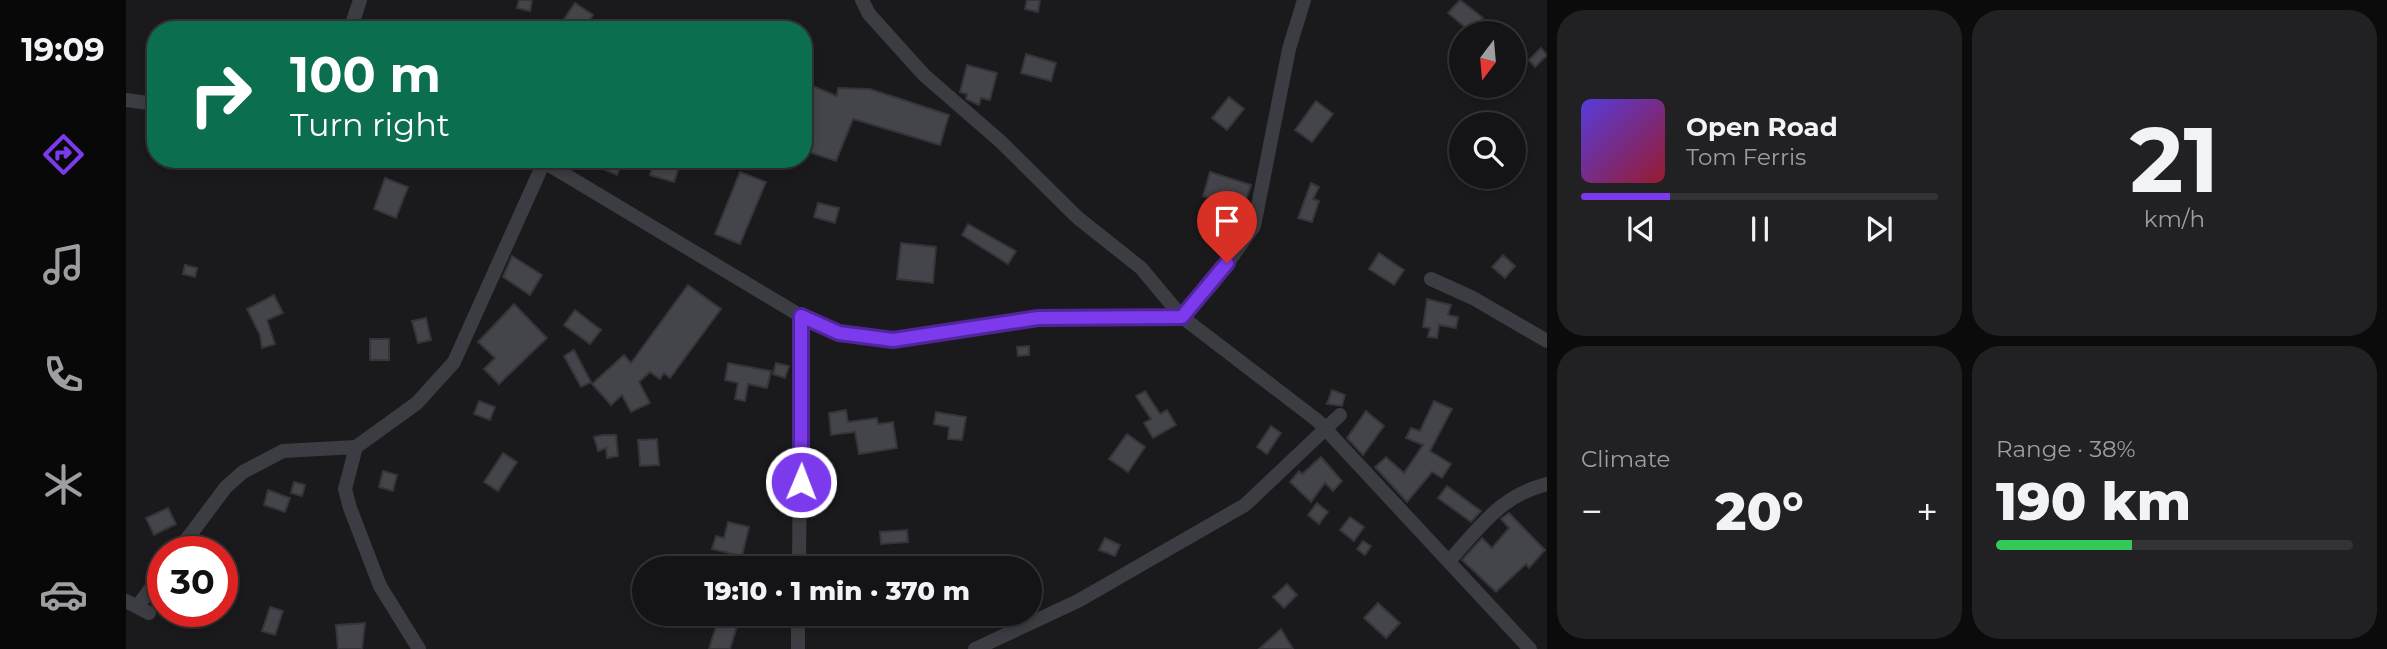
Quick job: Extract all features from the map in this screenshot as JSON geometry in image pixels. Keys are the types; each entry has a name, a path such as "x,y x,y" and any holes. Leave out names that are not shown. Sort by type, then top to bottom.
{"street":[{"path":"353,21 360,0"},
{"path":"862,0 869,14 924,75 1000,141 1078,218 1141,268 1182,317 1326,429 1530,649"},
{"path":"554,168 801,316 839,333 893,340 1038,318 1182,317 1214,282 1254,226 1289,48 1304,0"},
{"path":"126,100 147,103"},
{"path":"189,536 226,487 243,472 283,451 356,447 417,403 454,362 541,168"},
{"path":"1431,279 1473,298 1547,341"},
{"path":"799,556 801,316"},
{"path":"975,649 1079,601 1245,505 1340,415"},
{"path":"356,447 345,489 350,508 380,586 419,649"},
{"path":"1449,561 1501,504 1514,496 1547,484"},
{"path":"797,649 798,626"}],"building":[{"path":"519,0 532,0 530,11 517,8"},
{"path":"1027,0 1040,0 1038,12 1025,9"},
{"path":"1460,0 1483,18 1480,21 1458,21 1448,13"},
{"path":"575,3 593,15 589,21 563,21"},
{"path":"1541,48 1547,55 1535,67 1529,60"},
{"path":"1026,54 1056,63 1051,81 1021,73"},
{"path":"967,65 997,73 990,100 981,98 979,105 966,99 967,94 960,92"},
{"path":"812,86 837,96 838,88 870,89 949,115 940,145 853,119 836,161 812,153"},
{"path":"1229,97 1244,109 1227,130 1212,118"},
{"path":"1316,101 1333,114 1312,142 1295,130"},
{"path":"600,168 620,168 617,175"},
{"path":"652,168 679,168 674,182 650,175"},
{"path":"740,172 766,182 740,244 715,234"},
{"path":"1210,172 1251,185 1243,209 1203,196"},
{"path":"385,178 408,187 396,218 374,209"},
{"path":"1311,183 1319,187 1313,199 1319,201 1312,222 1298,218"},
{"path":"818,203 839,208 835,223 814,217"},
{"path":"968,224 1016,251 1008,264 962,235"},
{"path":"901,243 936,247 933,283 897,279"},
{"path":"1379,253 1404,270 1394,285 1369,269"},
{"path":"1503,255 1515,266 1505,278 1492,267"},
{"path":"512,256 542,275 530,295 503,277"},
{"path":"185,265 197,268 195,277 183,274"},
{"path":"688,285 721,309 670,378 664,373 660,379 650,372 639,382 650,403 631,412 622,395 611,405 592,384 624,355 631,363"},
{"path":"274,295 283,313 267,320 275,344 262,348 260,335 247,309"},
{"path":"1427,299 1451,305 1448,315 1458,317 1456,328 1439,325 1437,338 1428,337 1430,328 1423,327"},
{"path":"514,304 547,338 499,384 484,369 495,358 478,342"},
{"path":"575,310 601,330 590,344 564,325"},
{"path":"426,318 431,340 418,343 412,321"},
{"path":"370,339 389,339 389,360 370,360"},
{"path":"1029,346 1029,355 1018,356 1017,347"},
{"path":"574,350 591,382 581,387 564,356"},
{"path":"728,363 771,371 767,388 748,384 745,401 735,399 738,383 725,380"},
{"path":"776,363 789,366 785,378 773,374"},
{"path":"1332,390 1345,395 1342,406 1327,404"},
{"path":"1145,391 1160,414 1167,410 1176,425 1153,438 1144,423 1151,419 1136,396"},
{"path":"479,401 495,407 490,420 474,414"},
{"path":"1434,401 1452,409 1430,451 1451,464 1442,478 1432,472 1407,502 1375,467 1386,457 1404,473 1423,445 1406,438 1411,428 1420,431"},
{"path":"846,410 848,422 877,418 878,424 893,422 897,448 859,454 855,432 831,435 829,413"},
{"path":"1366,411 1384,426 1363,455 1347,438"},
{"path":"936,412 966,417 962,440 948,439 949,427 934,424"},
{"path":"1271,426 1281,433 1267,454 1257,447"},
{"path":"1127,434 1145,447 1128,472 1109,459"},
{"path":"616,435 618,456 607,458 606,448 598,451 594,437"},
{"path":"657,439 659,465 640,466 638,440"},
{"path":"503,453 517,462 498,491 484,482"},
{"path":"1321,457 1342,481 1333,491 1325,483 1311,502 1290,482 1299,471 1302,474"},
{"path":"383,471 397,475 393,491 379,487"},
{"path":"294,482 305,485 302,496 291,493"},
{"path":"1447,486 1481,511 1471,522 1438,498"},
{"path":"268,490 290,498 285,512 264,505"},
{"path":"1317,503 1328,512 1319,524 1308,515"},
{"path":"168,508 176,524 154,535 146,518"},
{"path":"1509,513 1545,550 1529,568 1526,564 1496,592 1462,560 1482,538 1492,548 1509,528 1501,519"},
{"path":"1350,517 1364,527 1354,541 1340,530"},
{"path":"728,522 749,527 742,556 712,549 716,536 724,538"},
{"path":"907,530 908,542 881,544 880,532"},
{"path":"1105,538 1120,545 1115,556 1099,550"},
{"path":"1363,541 1371,546 1365,555 1357,549"},
{"path":"1287,584 1297,595 1284,608 1273,597"},
{"path":"1378,603 1400,623 1386,638 1364,618"},
{"path":"270,607 283,611 275,635 262,631"},
{"path":"365,623 362,649 338,649 336,625"},
{"path":"716,626 737,626 730,649 709,649"},
{"path":"1281,629 1293,649 1259,649"}],"route":[{"path":"801,482 801,316 839,333 893,340 1038,318 1182,317 1214,282 1227,263"}]}
